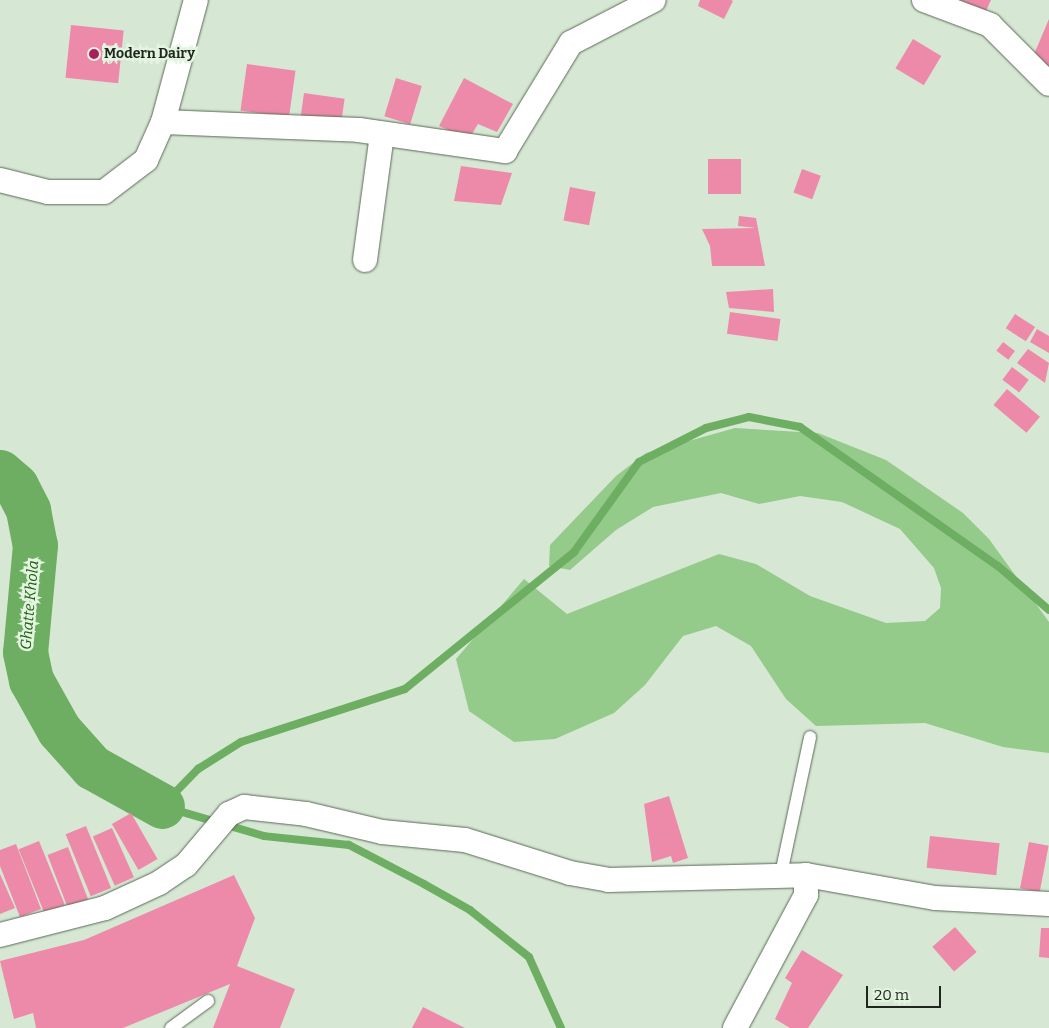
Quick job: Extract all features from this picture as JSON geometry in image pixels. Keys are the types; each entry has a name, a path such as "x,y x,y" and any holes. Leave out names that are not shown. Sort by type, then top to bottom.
{"street":[{"path":"0,180 48,192 104,192 146,160 163,122 196,0"},
{"path":"163,122 382,134 505,152 571,43 654,0"},
{"path":"924,0 990,25 1049,84"},
{"path":"365,260 382,134"},
{"path":"0,936 105,908 159,883 206,847 229,814 244,807 258,807 382,832 465,840 570,873 608,880 781,874 806,875 935,898 1002,905 1049,904"},
{"path":"735,1028 806,894 806,875"}],"lane":[{"path":"781,874 810,737"},
{"path":"171,1028 208,1001"}],"green space":[{"path":"735,428 818,433 886,460 963,513 989,539 1049,622 1049,753 1003,747 925,723 816,726 786,699 751,646 716,626 683,636 645,685 614,713 555,739 514,742 469,711 456,659 524,579 567,614 719,554 756,564 810,596 886,623 925,621 940,608 941,588 934,568 900,529 842,502 800,496 759,504 721,493 653,507 616,530 570,570 549,566 550,545 616,476 646,453"}],"building":[{"path":"700,0 733,1 724,19 698,6"},
{"path":"953,0 991,0 986,11"},
{"path":"1049,19 1049,66 1032,59"},
{"name":"Modern Dairy","path":"71,25 124,31 118,83 65,78"},
{"path":"913,39 941,56 924,85 895,68"},
{"path":"247,64 296,71 289,117 240,111"},
{"path":"396,78 422,86 410,124 384,116"},
{"path":"464,78 513,104 497,132 478,124 469,139 439,126"},
{"path":"304,93 345,99 341,123 301,118"},
{"path":"708,159 741,159 741,194 708,194"},
{"path":"461,166 512,173 501,205 454,201"},
{"path":"802,169 821,176 812,199 793,192"},
{"path":"570,187 596,192 589,225 564,220"},
{"path":"739,216 756,218 765,266 712,266 710,246 702,229 756,228 738,226"},
{"path":"773,289 774,312 729,308 726,292"},
{"path":"730,312 781,319 777,341 727,334"},
{"path":"1015,314 1035,327 1026,341 1006,328"},
{"path":"1037,329 1049,336 1049,353 1030,342"},
{"path":"1003,342 1015,351 1008,360 996,351"},
{"path":"1028,349 1049,363 1045,383 1017,363"},
{"path":"1012,367 1029,380 1019,392 1002,380"},
{"path":"1007,389 1040,417 1026,433 994,405"},
{"path":"669,796 688,858 673,863 671,856 652,862 644,804"},
{"path":"131,813 158,859 138,870 112,824"},
{"path":"86,826 111,888 91,896 66,834"},
{"path":"112,828 134,877 115,886 93,837"},
{"path":"930,836 1000,843 996,875 927,868"},
{"path":"39,841 65,905 44,913 19,849"},
{"path":"1029,842 1049,846 1040,892 1020,888"},
{"path":"16,844 41,909 20,917 0,866 0,850"},
{"path":"68,847 88,899 68,907 47,855"},
{"path":"0,874 15,908 0,914"},
{"path":"234,875 255,918 237,966 295,989 280,1028 213,1028 230,984 123,1028 36,1028 33,1013 14,1019 0,961 84,940"},
{"path":"955,927 977,952 954,972 932,947"},
{"path":"1041,928 1049,928 1049,958 1039,957"},
{"path":"802,950 843,975 808,1028 790,1028 775,1019 792,983 785,978"},
{"path":"423,1007 465,1028 412,1028"}],"waterway":[{"path":"561,1028 529,957 470,910 424,884 349,845 264,836 162,806 198,769 241,742 405,689 574,552 639,462 706,428 749,417 800,427 998,566 1049,610"},
{"name":"Ghatte Khola","path":"0,472 16,486 28,510 35,545 25,652 31,680 59,730 92,767 162,806"}],"place":[{"name":"Modern Dairy","path":"94,54"}]}
